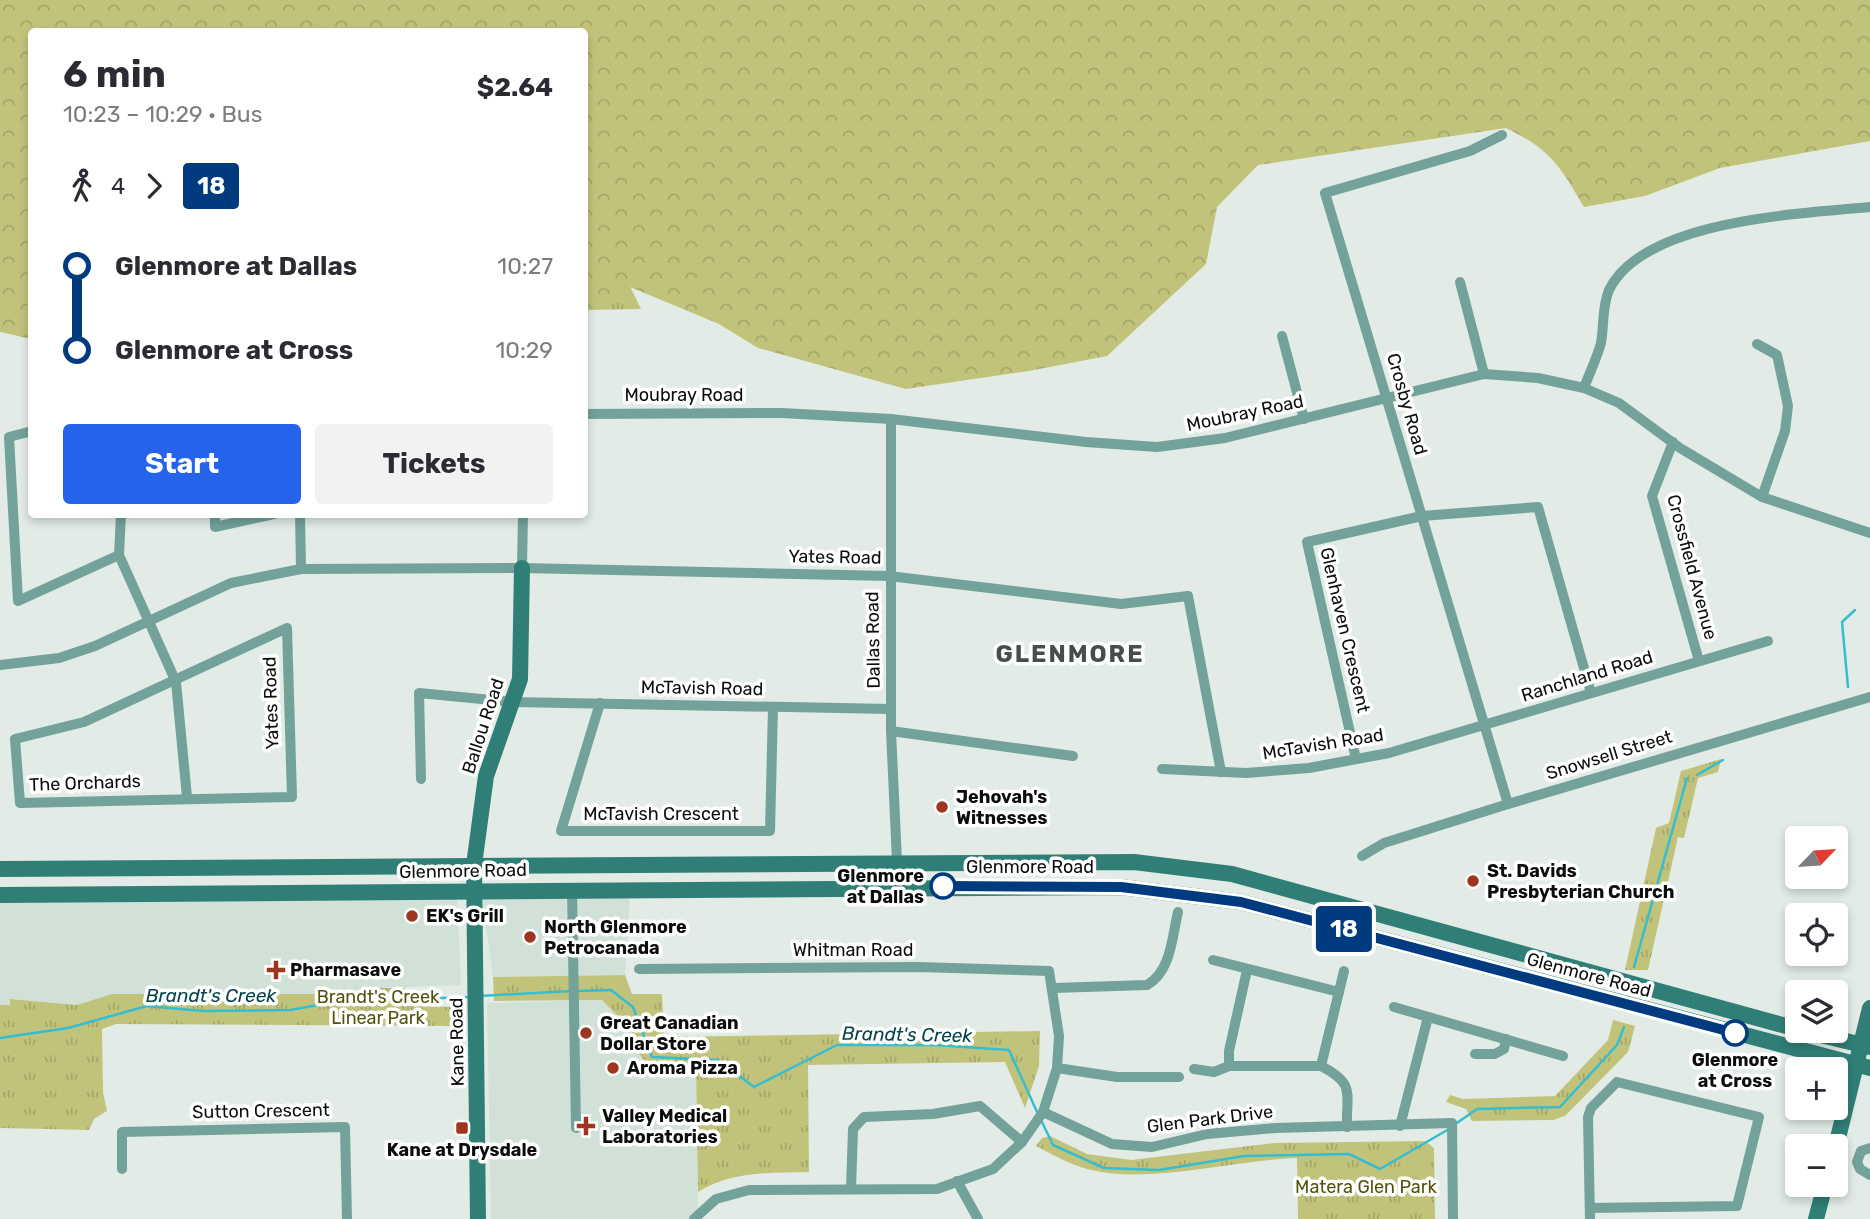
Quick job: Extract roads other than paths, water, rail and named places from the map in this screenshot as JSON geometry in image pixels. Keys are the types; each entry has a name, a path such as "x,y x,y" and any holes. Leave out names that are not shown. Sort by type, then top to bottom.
{"main road":[{"name":"Ballou Road","path":"474,865 486,776 520,679 522,568"},
{"name":"Glenmore Road","path":"0,869 897,861 1133,862 1232,874 1785,1026"},
{"name":"Kane Road","path":"474,865 478,1219"},
{"name":"Glenmore Road","path":"0,895 1121,887 1241,902 1863,1066"},
{"path":"1840,1134 1863,1066 1870,1008"},
{"path":"1848,1042 1866,1046"},
{"path":"1816,1219 1822,1197"}],"street":[{"name":"Crosby Road","path":"1502,135 1470,151 1325,193 1508,803"},
{"path":"1584,388 1601,344 1609,290 1629,266 1651,250 1729,222 1870,207"},
{"path":"1460,282 1485,374"},
{"path":"1282,336 1304,419"},
{"path":"1757,344 1777,355 1788,406 1785,431 1762,497"},
{"name":"Moubray Road","path":"588,414 782,413 891,419 1086,442 1157,447 1225,438 1485,374 1538,378 1584,388 1619,403 1673,442 1762,497 1870,533"},
{"name":"Dallas Road","path":"891,419 891,731 897,861"},
{"path":"28,432 9,437 18,601 120,555"},
{"name":"Crossfield Avenue","path":"1673,442 1652,496 1699,661"},
{"path":"1422,516 1538,507 1591,693"},
{"name":"Glenhaven Crescent","path":"1356,759 1307,542 1422,516"},
{"path":"121,518 120,555 176,682 187,797"},
{"path":"215,518 215,527 256,518"},
{"path":"300,518 301,569"},
{"name":"Ballou Road","path":"522,568 523,518"},
{"name":"Yates Road","path":"0,664 59,658 95,646 231,583 301,569 522,568 890,576 1121,604 1188,596 1221,772"},
{"name":"Yates Road","path":"176,682 287,628 292,797 187,797"},
{"name":"Ranchland Road","path":"1485,725 1768,641"},
{"name":"The Orchards","path":"176,682 84,722 15,739 20,803 187,797"},
{"name":"McTavish Road","path":"421,779 419,693 512,702 891,709"},
{"name":"Snowsell Street","path":"1362,856 1384,843 1508,803 1870,696"},
{"name":"McTavish Crescent","path":"600,704 561,831 770,831 773,706"},
{"name":"McTavish Road","path":"1162,769 1221,772 1309,768 1389,753 1485,725"},
{"path":"891,731 1073,756"},
{"path":"572,889 576,1128"},
{"path":"694,1219 716,1199 749,1190 937,1189 993,1169 1022,1142 1043,1112 1057,1069 1059,1036 1054,988 1147,985 1157,980 1165,967 1178,912"},
{"path":"1213,960 1339,992"},
{"name":"Whitman Road","path":"639,969 918,967 1049,971 1054,988"},
{"path":"1229,1066 1228,1051 1247,970"},
{"path":"1321,1066 1344,971"},
{"path":"1394,1007 1563,1056"},
{"path":"1400,1126 1428,1017"},
{"path":"1475,1054 1495,1054 1504,1049 1506,1039"},
{"path":"1194,1069 1214,1072 1229,1066 1321,1066 1342,1077 1347,1088 1347,1127"},
{"path":"1057,1069 1117,1077 1179,1077"},
{"path":"1617,1082 1759,1117 1737,1206 1590,1214 1588,1118 1591,1108 1617,1082"},
{"path":"851,1189 853,1129 864,1117 933,1114 980,1105 1022,1142"},
{"name":"Glen Park Drive","path":"1043,1112 1112,1144 1152,1147 1207,1134 1276,1128 1452,1123 1452,1219"},
{"name":"Sutton Crescent","path":"122,1169 122,1132 345,1127 347,1219"},
{"path":"1870,1148 1861,1151 1857,1162 1860,1169 1870,1175"},
{"path":"957,1181 978,1219"}],"waterway":[{"name":"Brandt's Creek","path":"1848,687 1842,622 1855,610"},
{"name":"Brandt's Creek","path":"1697,775 1723,760"},
{"name":"Brandt's Creek","path":"1634,967 1687,778"},
{"name":"Brandt's Creek","path":"578,991 611,990 633,1007 652,1057 718,1060 754,1087 837,1045 935,1045 1009,1050 1038,1114"},
{"name":"Brandt's Creek","path":"480,996 572,991"},
{"name":"Brandt's Creek","path":"0,1038 68,1028 147,1006 202,1011 290,1010 334,1002 470,997"},
{"name":"Brandt's Creek","path":"1454,1125 1477,1109 1560,1107 1617,1045 1624,1027"},
{"name":"Brandt's Creek","path":"1041,1120 1053,1145 1104,1168 1159,1170 1244,1156 1349,1154 1380,1169 1449,1129"}],"place":[{"name":"Jehovah's Witnesses","path":"942,807"},
{"name":"St. Davids Presbyterian Church","path":"1473,881"},
{"name":"Glenmore at Dallas","path":"943,886"},
{"name":"EK's Grill","path":"412,916"},
{"name":"North Glenmore Petrocanada","path":"530,937"},
{"name":"Pharmasave","path":"276,970"},
{"name":"Great Canadian Dollar Store","path":"586,1033"},
{"name":"Glenmore at Cross","path":"1735,1033"},
{"name":"Aroma Pizza","path":"613,1068"},
{"name":"Valley Medical Laboratories","path":"586,1126"},
{"name":"Kane at Drysdale","path":"462,1128"}],"district":[{"name":"GLENMORE","path":"1070,654"}],"park label":[{"name":"Brandt's Creek Linear Park","path":"378,1007"},
{"name":"Matera Glen Park","path":"1366,1187"}]}
